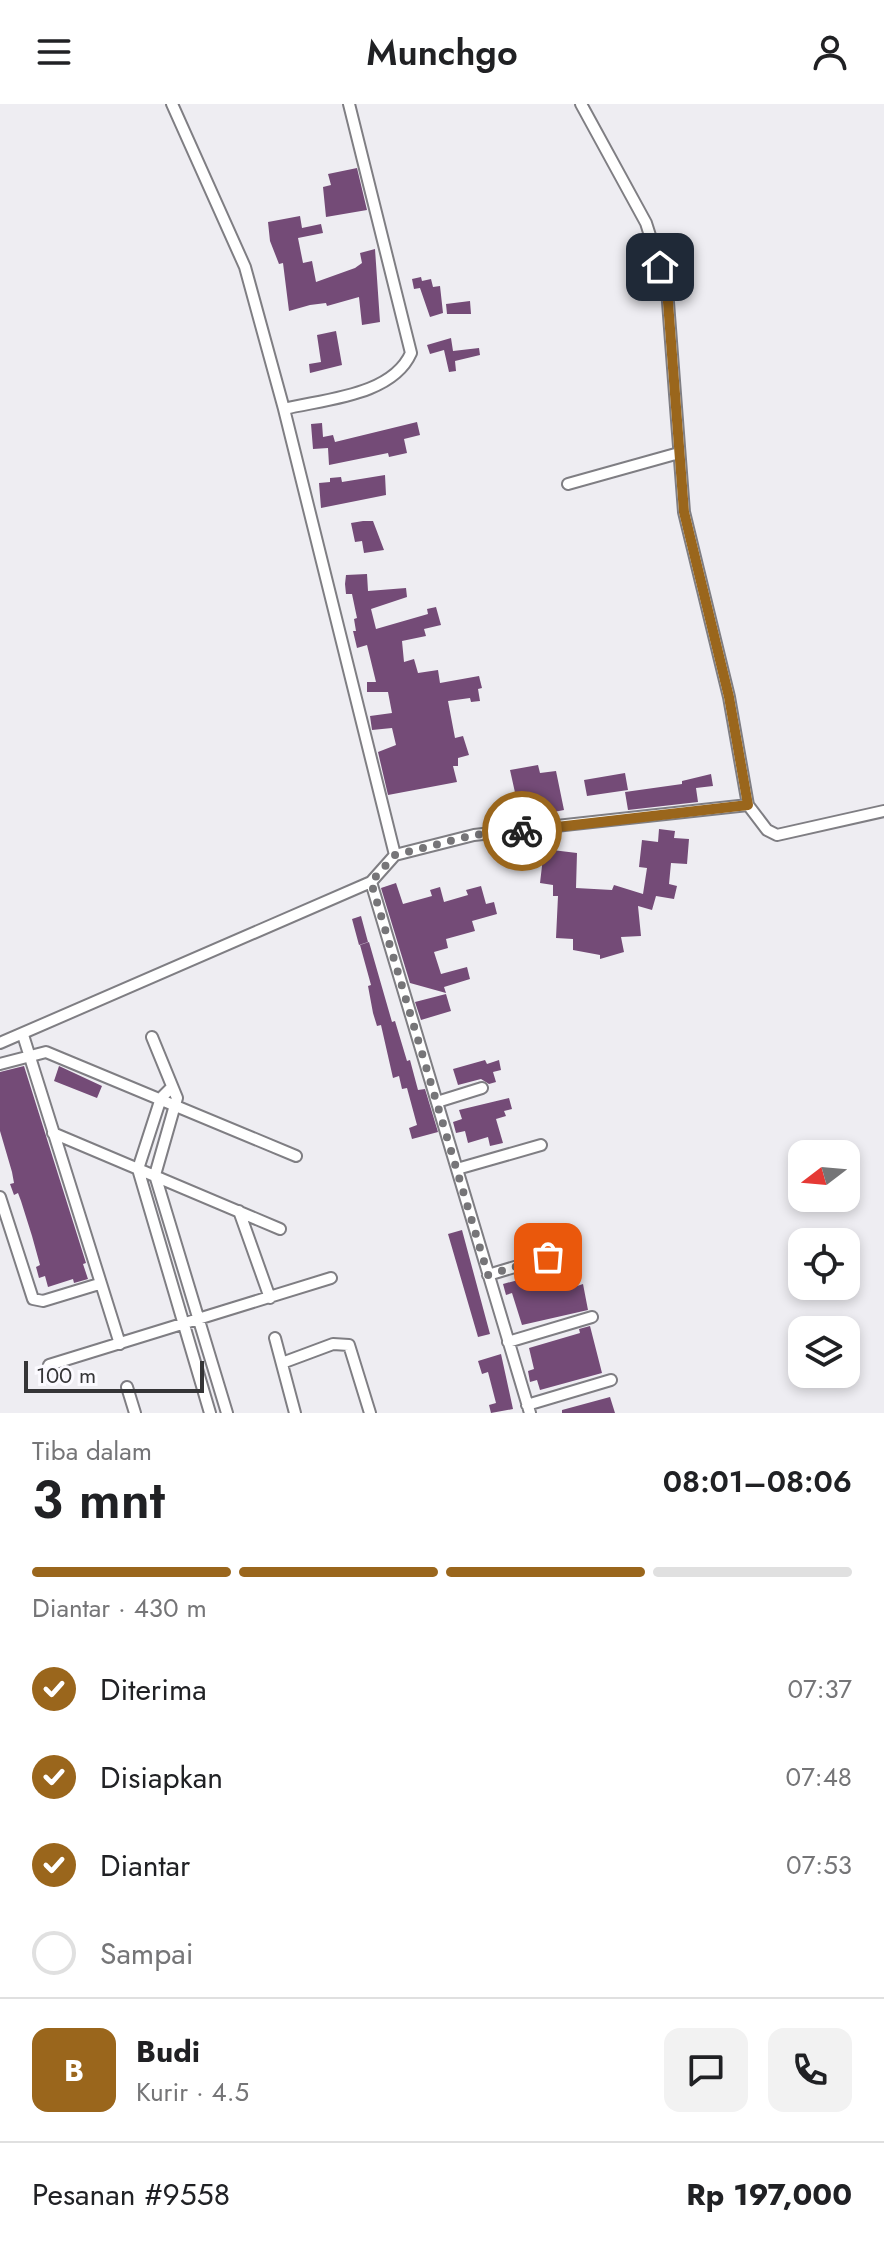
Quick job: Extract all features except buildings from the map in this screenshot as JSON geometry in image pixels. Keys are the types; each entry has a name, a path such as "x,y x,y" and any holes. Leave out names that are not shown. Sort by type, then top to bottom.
{"street":[{"path":"172,104 245,267 284,409 395,855"},
{"path":"284,409 373,387 396,373 411,353 349,104"},
{"path":"581,104 646,223 667,289 684,512 729,697 748,805 767,830 777,835 884,811"},
{"path":"568,484 679,453"},
{"path":"0,1043 371,882 395,855 474,835 748,805"},
{"path":"371,882 528,1409 611,1380"},
{"path":"23,1035 120,1344"},
{"path":"152,1037 171,1088 177,1095 155,1175 227,1413"},
{"path":"0,1064 46,1052 296,1156"},
{"path":"171,1088 161,1098 138,1169 210,1413"},
{"path":"437,1102 482,1088"},
{"path":"53,1133 280,1229"},
{"path":"457,1169 541,1145"},
{"path":"0,1197 33,1299 43,1301 99,1284"},
{"path":"239,1211 270,1298"},
{"path":"488,1275 548,1257"},
{"path":"49,1365 331,1278"},
{"path":"508,1342 592,1317"},
{"path":"275,1338 295,1413"},
{"path":"282,1363 333,1344 349,1345 370,1413"},
{"path":"127,1387 135,1413"}],"way so far":[{"path":"522,831 474,835 395,855 371,882 488,1275 548,1257"}],"route":[{"path":"522,831 675,816 748,805 729,697 684,512 667,289 660,267"}]}
